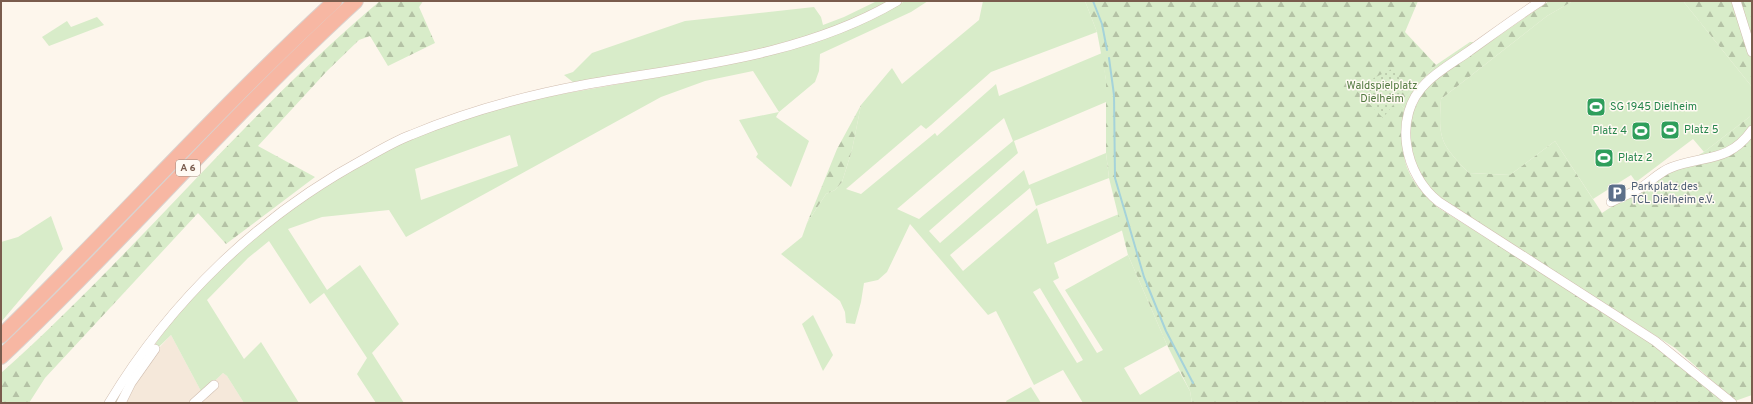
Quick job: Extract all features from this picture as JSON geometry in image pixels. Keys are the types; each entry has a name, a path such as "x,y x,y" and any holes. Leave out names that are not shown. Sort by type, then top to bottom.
{"highway":[{"name":"A 6","path":"1,336 72,267 262,70 335,1"},
{"name":"A 6","path":"1,357 83,276 275,78 356,1"}],"street":[{"path":"109,403 147,347 188,296 244,242 301,197 334,175 394,143 468,114 539,94 697,67 796,44 822,36 860,21 897,1"},
{"path":"1541,1 1442,70 1420,90 1411,106 1406,132 1408,154 1415,174 1423,187 1439,202 1655,341 1732,403"},
{"path":"1736,1 1752,52"},
{"path":"1611,202 1640,188 1668,169 1697,159 1717,157 1736,148 1752,130"},
{"path":"121,403 132,383 155,349"},
{"path":"194,403 214,385"}],"shaded area":[{"path":"171,335 202,393 223,373 227,376 244,403 118,403 121,393 132,377"}],"green space":[{"path":"380,1 423,1 419,7 435,43 388,66 370,36 359,40 327,71 258,146 315,177 226,244 198,213 45,378 29,403 1,403 1,373 50,328 144,234 282,91 330,45"},
{"path":"877,1 889,1 858,17 834,27 764,49 669,68 574,83 564,75 573,72 592,53 685,21 814,7 821,17 823,25 844,17"},
{"path":"905,1 928,1 911,12 820,54 819,71 815,82 779,112 753,71 705,81 661,97 406,237 389,210 322,217 288,229 327,290 360,265 399,324 372,353 404,403 376,403 357,374 367,358 324,293 310,304 269,241 248,258 207,300 244,359 261,342 299,403 244,403 227,376 223,373 202,393 171,335 135,372 178,313 248,242 284,214 343,173 414,137 511,103 693,71 891,9","holes":["510,135 518,166 421,200 415,169"]},
{"path":"983,1 1085,1 1097,32 991,72 931,125 926,129 921,125 846,189 861,194 935,133 937,136 996,84 999,96 1102,53 1106,80 1106,102 1014,141 1018,153 929,231 940,243 1024,170 1029,185 1106,153 1109,178 1036,206 1030,188 950,255 963,271 1037,208 1047,244 1119,214 1123,230 1054,263 1059,278 1053,281 1097,353 1103,350 1065,290 1128,255 1167,345 1124,368 1140,395 1179,371 1190,391 1192,403 1083,403 1063,370 1034,385 996,311 988,315 910,224 887,272 878,280 864,283 855,324 846,323 845,312 840,301 781,254 802,237 807,223 826,194 835,190 842,182 852,150 861,105 892,68 902,84 979,20","holes":["1004,118 1013,141 919,219 897,209","1040,288 1083,360 1077,363 1033,292"]},
{"path":"1085,1 1418,1 1405,32 1436,65 1400,103 1406,111 1403,140 1406,164 1416,185 1437,207 1640,334 1710,389 1723,403 1192,403 1190,391 1167,345 1128,255 1109,178 1106,153 1106,80 1097,32"},
{"path":"1549,1 1573,1 1547,16 1441,99 1441,133 1447,148 1469,173 1510,175 1555,141 1602,213 1640,188 1704,152 1752,115 1752,395 1735,401 1675,348 1442,200 1429,187 1418,170 1411,150 1409,129 1414,109 1424,92 1438,78"},
{"name":"SG 1945 Dielheim","path":"1573,1 1683,1 1752,87 1752,115 1704,152 1693,139 1636,182 1631,175 1593,199 1555,141 1510,175 1469,173 1452,155 1443,140 1440,124 1441,99 1547,16"},
{"path":"1683,1 1752,1 1752,87"},
{"path":"97,17 104,25 49,46 42,37 67,21 71,27"},
{"path":"1470,42 1478,42 1406,111 1400,103 1436,65"},
{"name":"Waldspielplatz Dielheim","path":"1392,69 1407,87 1383,118 1354,88"},
{"path":"861,105 852,150 842,182 835,190 826,194 807,223 837,149"},
{"path":"779,112 776,117 809,141 791,187 756,157 758,154 739,120"},
{"path":"51,216 63,249 1,322 1,242 18,237"},
{"path":"813,315 833,355 823,371 802,324"},
{"path":"130,378 127,383 118,403 112,403"},
{"path":"1031,387 1041,403 1007,403 1006,401"}],"waterway":[{"path":"1093,1 1102,24 1107,50"},
{"path":"1109,58 1114,95 1115,178 1144,277 1166,331 1193,383"}],"place":[{"name":"SG 1945 Dielheim","path":"1596,107"},
{"name":"Platz 5","path":"1670,130"},
{"name":"Platz 4","path":"1641,131"},
{"name":"Platz 2","path":"1604,158"},
{"name":"Parkplatz des TCL Dielheim e.V.","path":"1617,193"}]}
